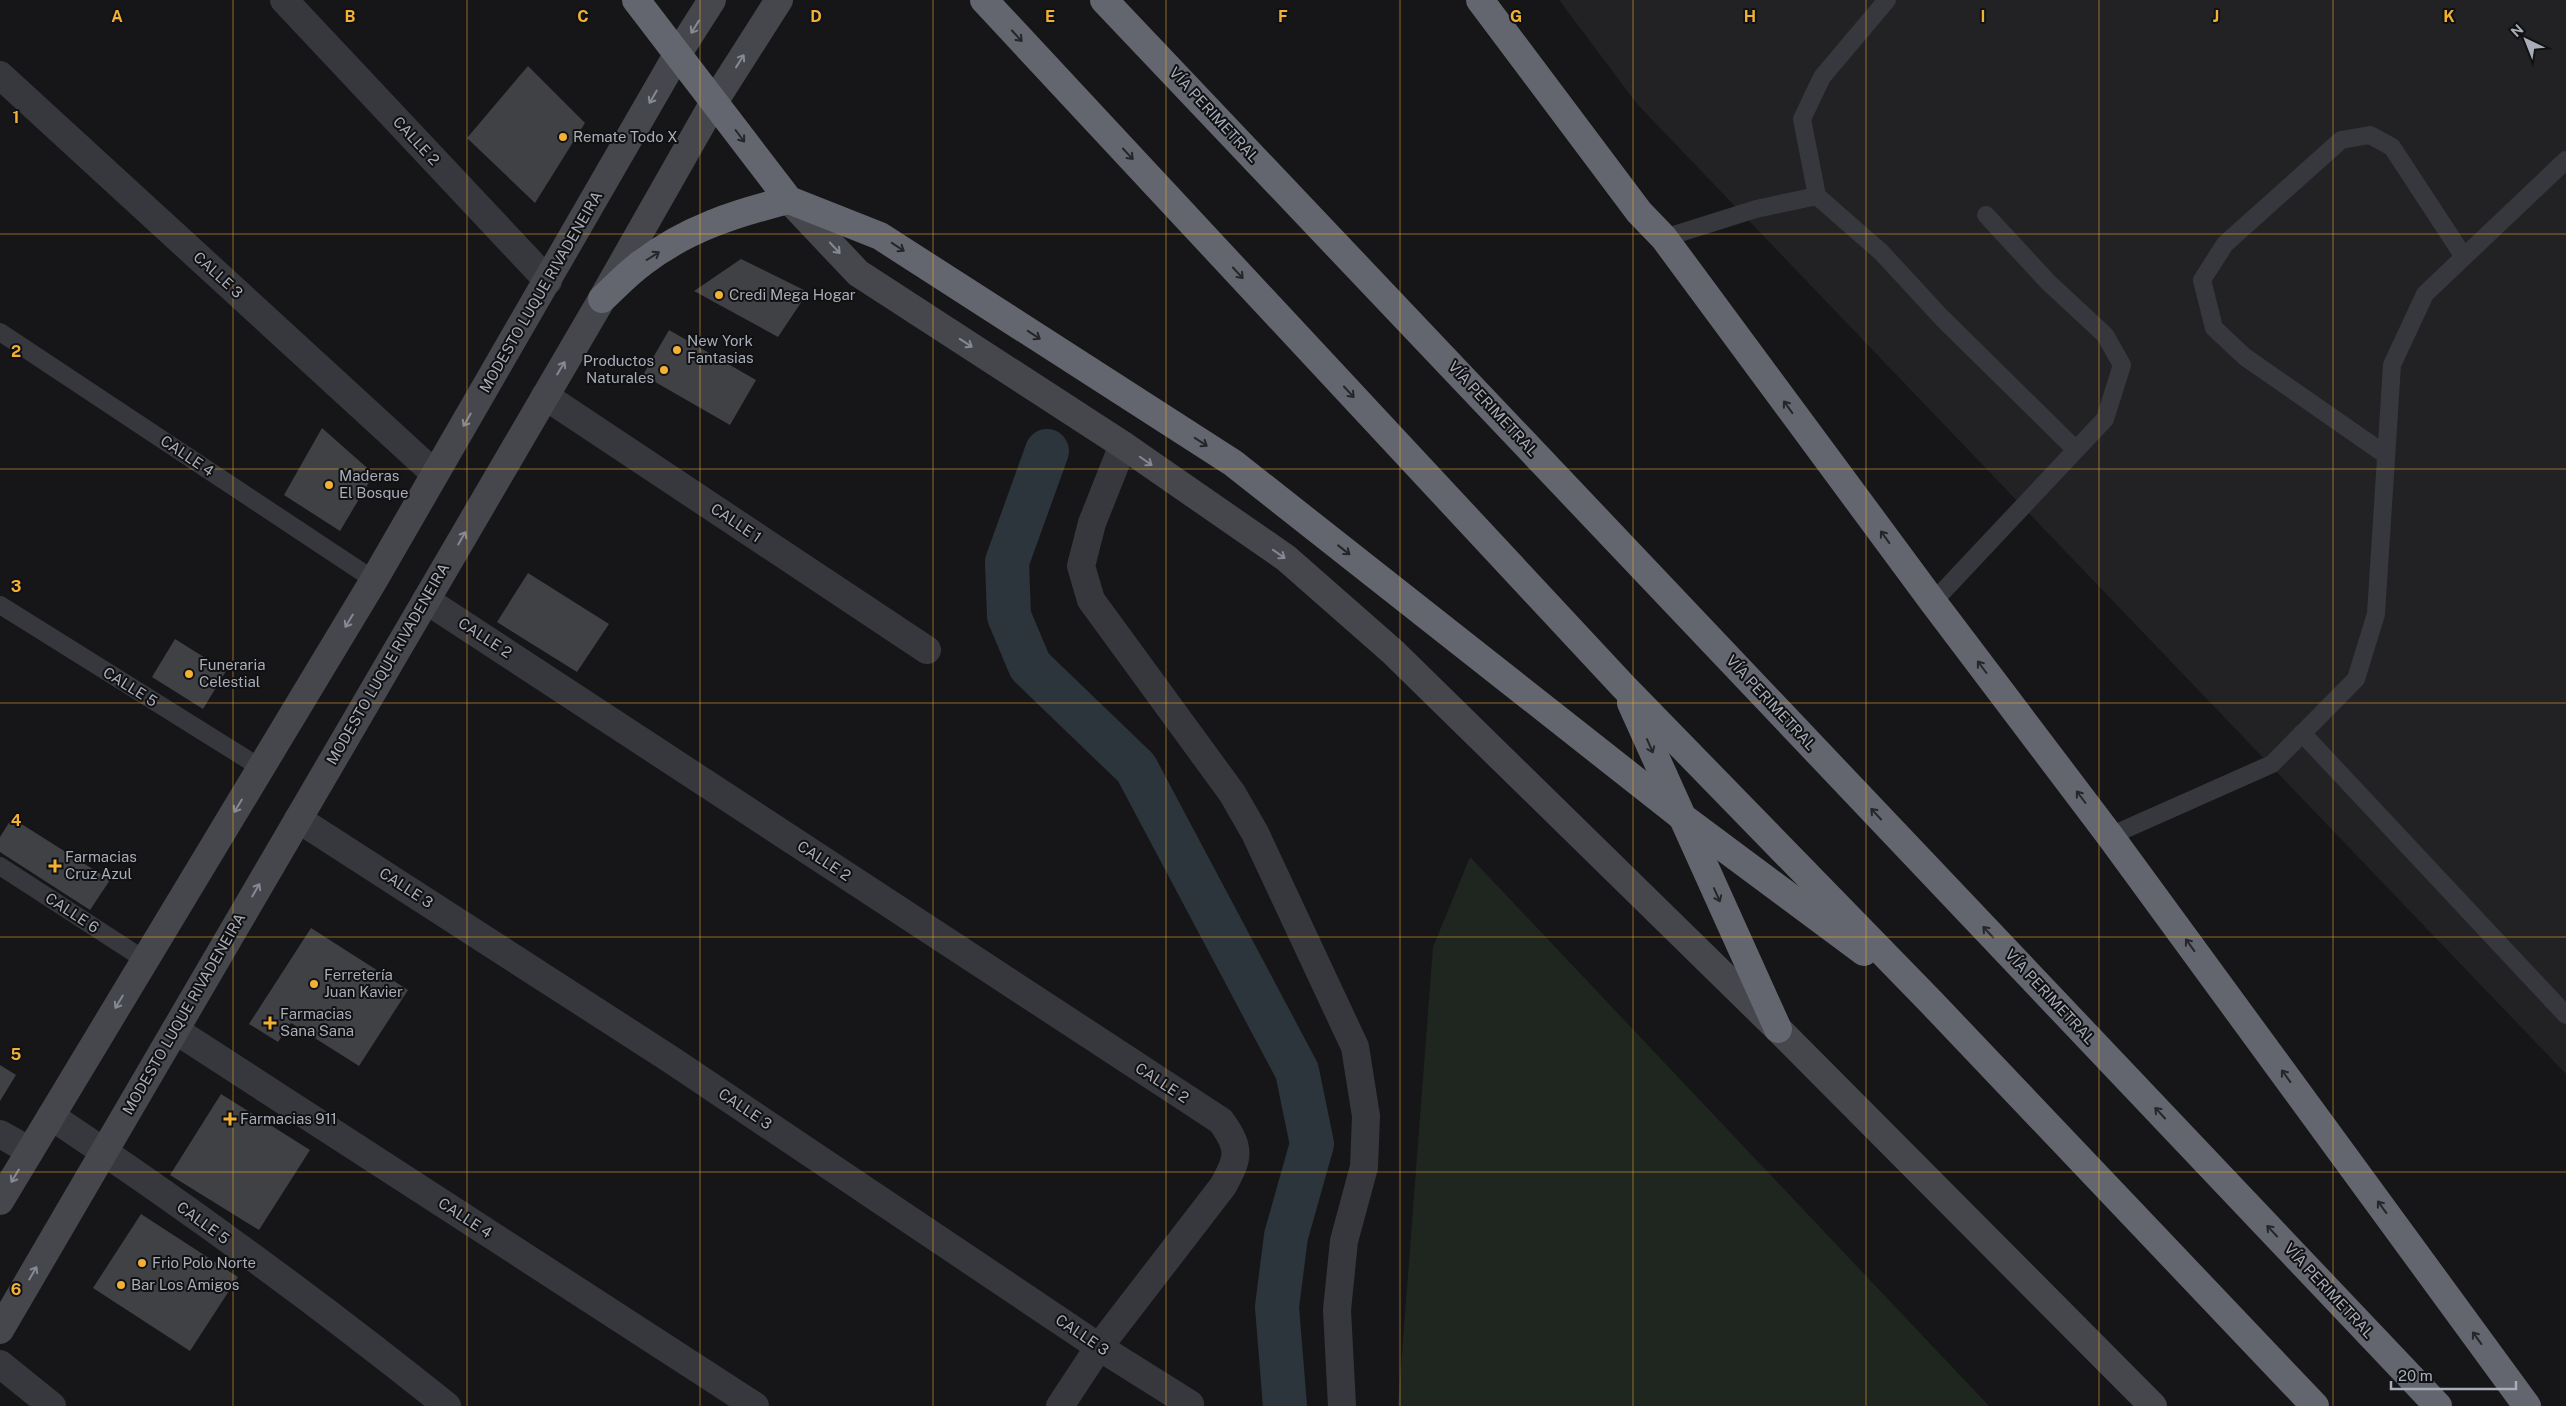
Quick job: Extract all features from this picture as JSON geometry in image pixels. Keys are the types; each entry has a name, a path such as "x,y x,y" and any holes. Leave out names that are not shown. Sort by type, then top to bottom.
{"highway":[{"path":"636,0 789,200 880,236 1233,463 1681,816 1931,1002"},
{"path":"984,0 1623,686 1931,1002 2315,1406"},
{"name":"VÍA PERIMETRAL","path":"1104,0 2438,1406"},
{"path":"1480,0 1639,212 1664,238 1933,602 2110,836 2527,1406"},
{"path":"602,299 642,263 688,234 737,213 789,200"},
{"path":"1623,686 1778,1029"}],"street":[{"name":"CALLE 2","path":"284,0 548,281"},
{"name":"MODESTO LUQUE RIVADENEIRA","path":"0,1201 374,580 678,55 712,0"},
{"name":"MODESTO LUQUE RIVADENEIRA","path":"0,1330 602,299 714,102 779,0"},
{"name":"CALLE 3","path":"0,76 435,474"},
{"path":"789,200 858,273 1123,445 1286,558 1394,652 1778,1029 2153,1406"},
{"name":"CALLE 1","path":"545,396 927,650"},
{"path":"1123,445 1092,523 1081,566 1091,600 1232,793 1254,833 1355,1047 1366,1116 1364,1167 1344,1241 1337,1310 1342,1406"},
{"name":"CALLE 2","path":"426,600 1221,1122 1235,1140 1236,1163 1223,1186 1099,1347"},
{"name":"CALLE 3","path":"298,819 670,1059 1099,1347 1190,1404"},
{"name":"CALLE 4","path":"175,1030 755,1406"},
{"name":"CALLE 5","path":"51,1116 104,1151 371,1345 447,1406"},
{"path":"0,1134 30,1152"},
{"path":"1060,1406 1099,1347"},
{"path":"0,1364 52,1406"}],"lane":[{"path":"1887,0 1822,76 1802,119 1817,196 1881,252 1942,318 2076,450"},
{"path":"2386,455 2245,357 2214,328 2202,280 2225,244 2341,140 2370,135 2392,148 2464,257"},
{"path":"2110,836 2272,764 2356,679 2376,614 2392,365 2424,294 2566,160"},
{"path":"1664,238 1756,209 1817,196"},
{"path":"1933,602 2105,419 2122,365 2105,335 2048,282 1986,215"},
{"name":"CALLE 4","path":"0,332 374,580"},
{"name":"CALLE 5","path":"0,605 261,768"},
{"path":"2302,733 2566,1015"},
{"name":"CALLE 6","path":"0,866 144,960"}],"shaded area":[{"path":"1559,0 2566,0 2566,1074 1637,104"},
{"path":"1470,857 1989,1406 1398,1406 1433,947"}],"building":[{"path":"528,66 585,123 535,203 467,138"},
{"path":"741,259 808,292 778,337 694,291"},
{"path":"669,330 756,380 730,425 643,375"},
{"name":"Maderas El Bosque","path":"322,428 374,474 340,531 284,495"},
{"path":"528,573 609,624 577,672 497,622"},
{"name":"Funeraria Celestial","path":"175,639 226,671 203,709 152,677"},
{"name":"Farmacias Cruz Azul","path":"12,818 110,880 90,910 0,852 0,837"},
{"path":"311,928 408,990 359,1066 291,1023 278,1042 249,1024"},
{"path":"0,1065 16,1075 0,1101"},
{"path":"221,1094 310,1150 259,1230 170,1175"},
{"path":"141,1214 238,1277 190,1351 93,1288"}],"waterway":[{"path":"1047,451 1007,562 1009,616 1030,666 1136,768 1297,1071 1312,1144 1286,1236 1277,1307 1285,1406"}],"place":[{"name":"Remate Todo X","path":"563,137"},
{"name":"Credi Mega Hogar","path":"719,295"},
{"name":"New York Fantasias","path":"677,350"},
{"name":"Productos Naturales","path":"664,370"},
{"name":"Maderas El Bosque","path":"329,485"},
{"name":"Funeraria Celestial","path":"189,674"},
{"name":"Farmacias Cruz Azul","path":"55,866"},
{"name":"Ferretería Juan Kavier","path":"314,984"},
{"name":"Farmacias Sana Sana","path":"270,1023"},
{"name":"Farmacias 911","path":"230,1119"},
{"name":"Frio Polo Norte","path":"142,1263"},
{"name":"Bar Los Amigos","path":"121,1285"}]}
